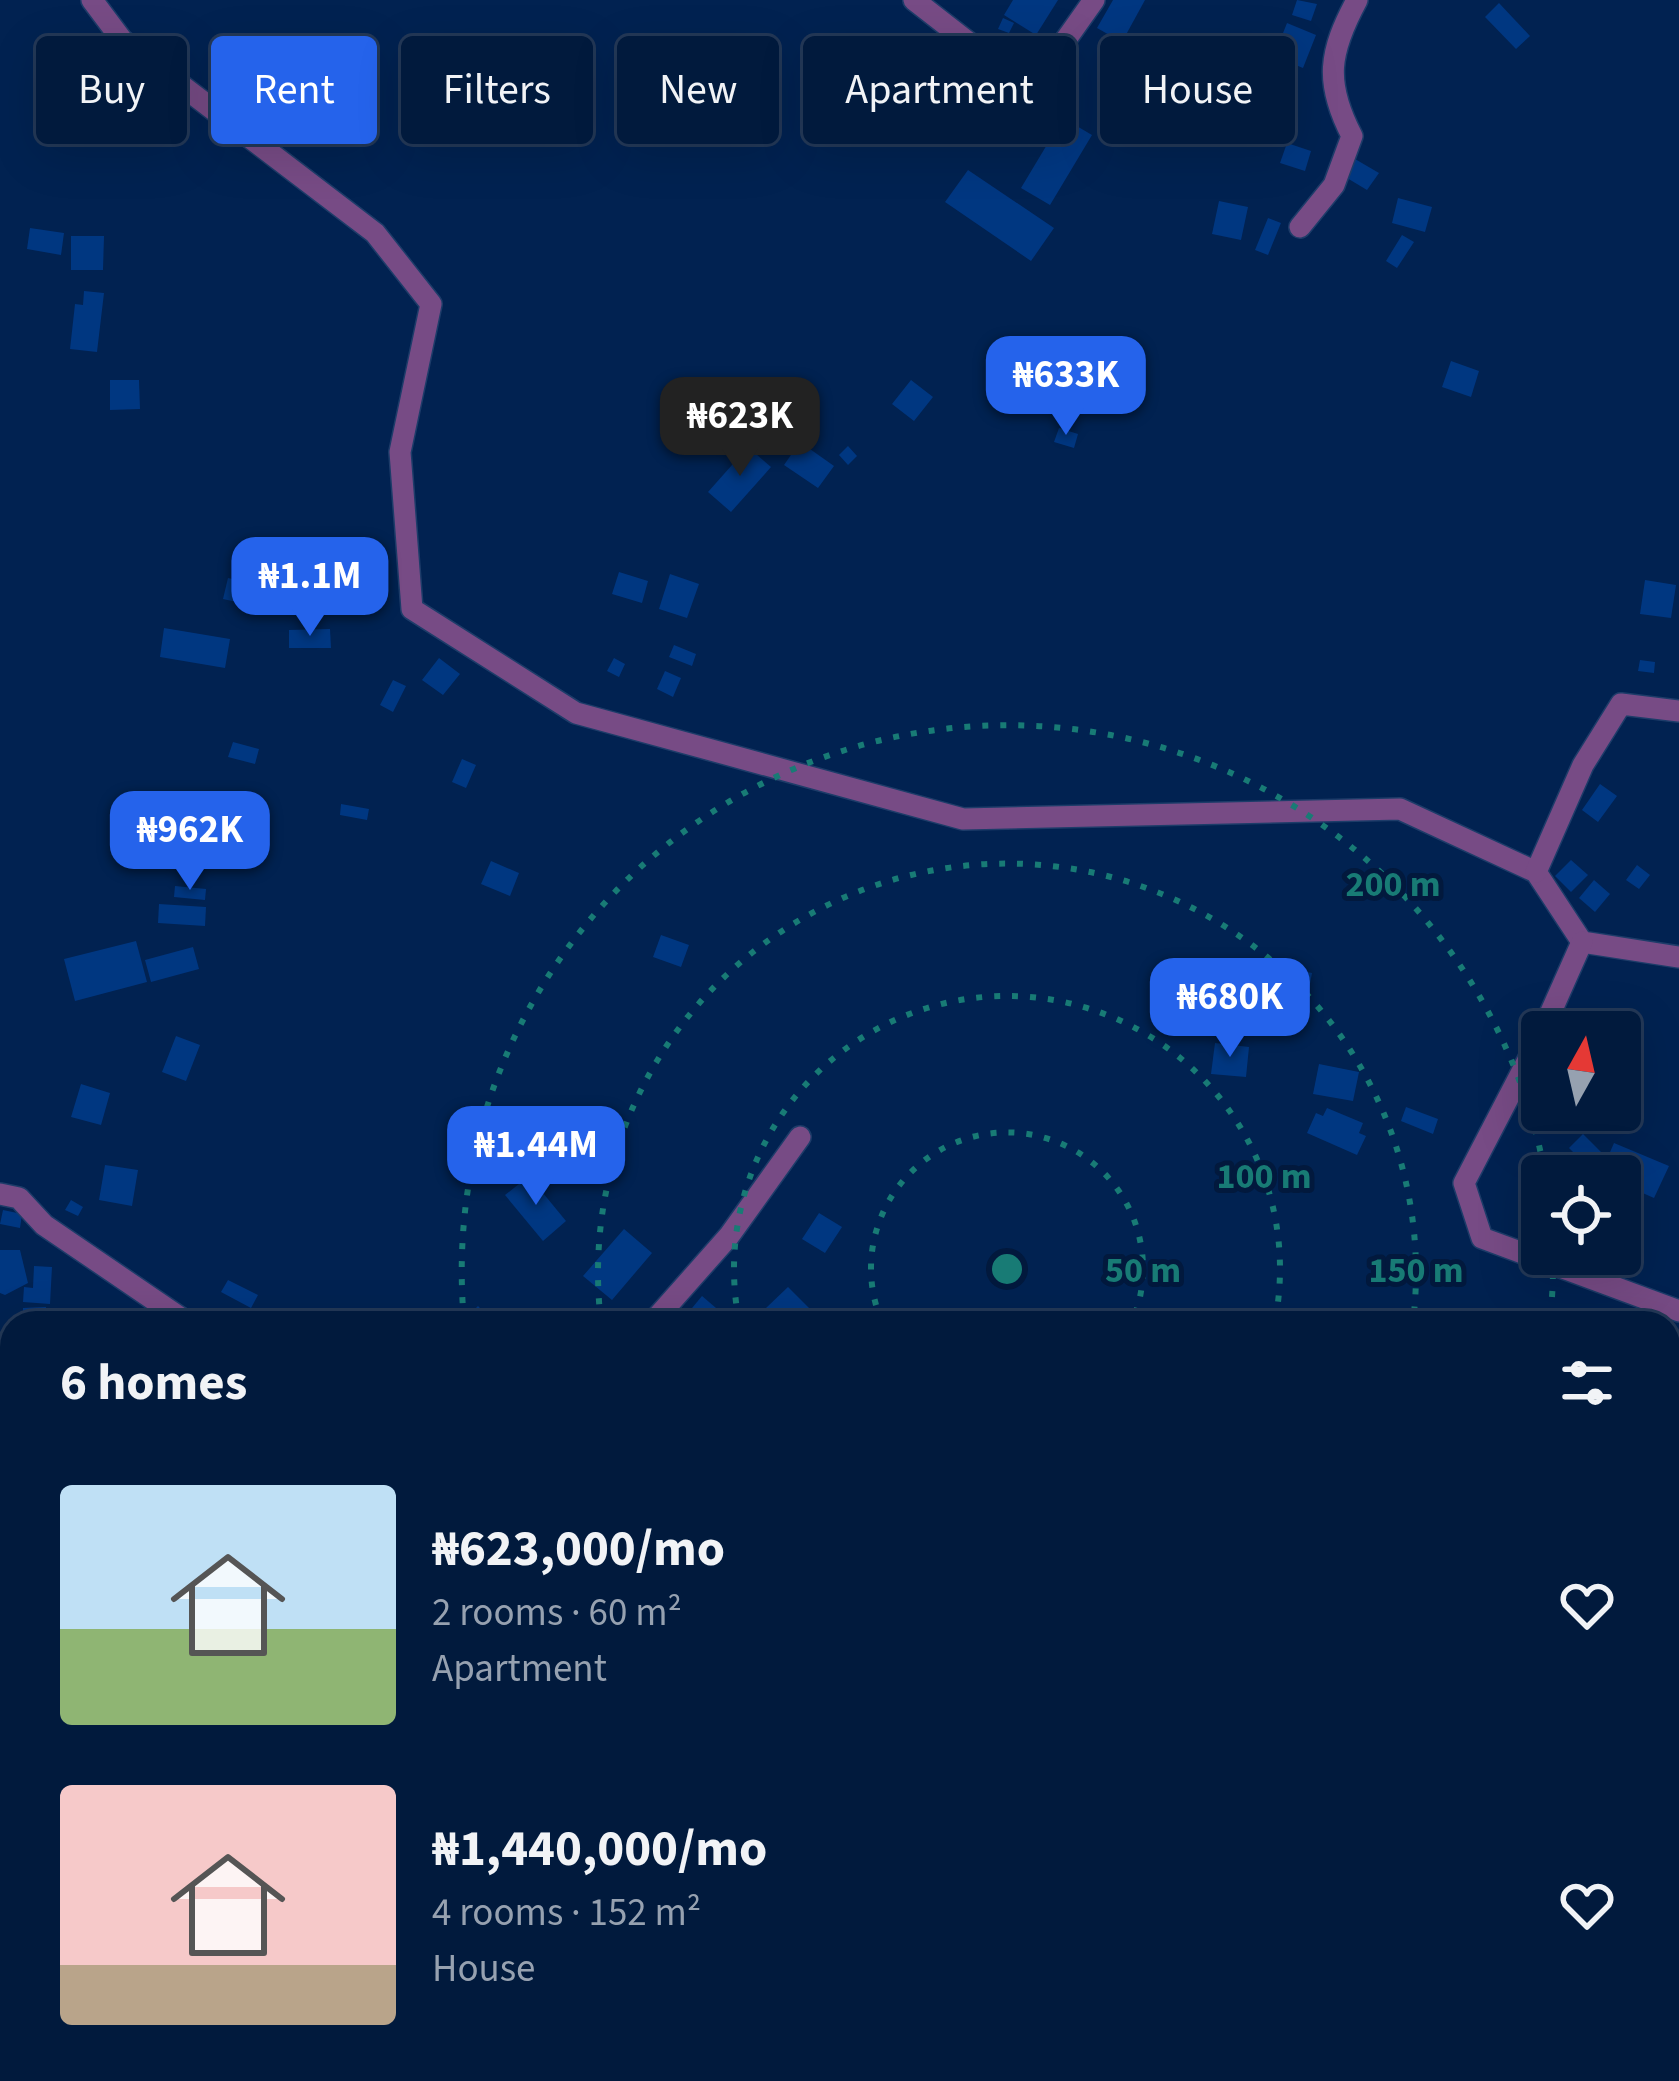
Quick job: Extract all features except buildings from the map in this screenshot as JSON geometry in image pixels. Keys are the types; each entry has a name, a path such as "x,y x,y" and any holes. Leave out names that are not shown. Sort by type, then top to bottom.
{"street":[{"path":"914,0 968,42 1021,73 1060,48 1094,0"},
{"path":"1300,227 1334,185 1352,136 1334,100 1335,41 1357,0"},
{"path":"95,1 122,40 374,233 431,304 400,452 412,609 576,713 963,819 1400,809 1537,872 1582,942 1679,957"},
{"path":"1537,872 1582,766 1621,704 1679,712"},
{"path":"1551,1011 1582,942"},
{"path":"1521,1073 1464,1183 1482,1238 1679,1311"},
{"path":"663,1311 729,1236 800,1137"},
{"path":"0,1194 19,1198 44,1225 170,1311"}]}
